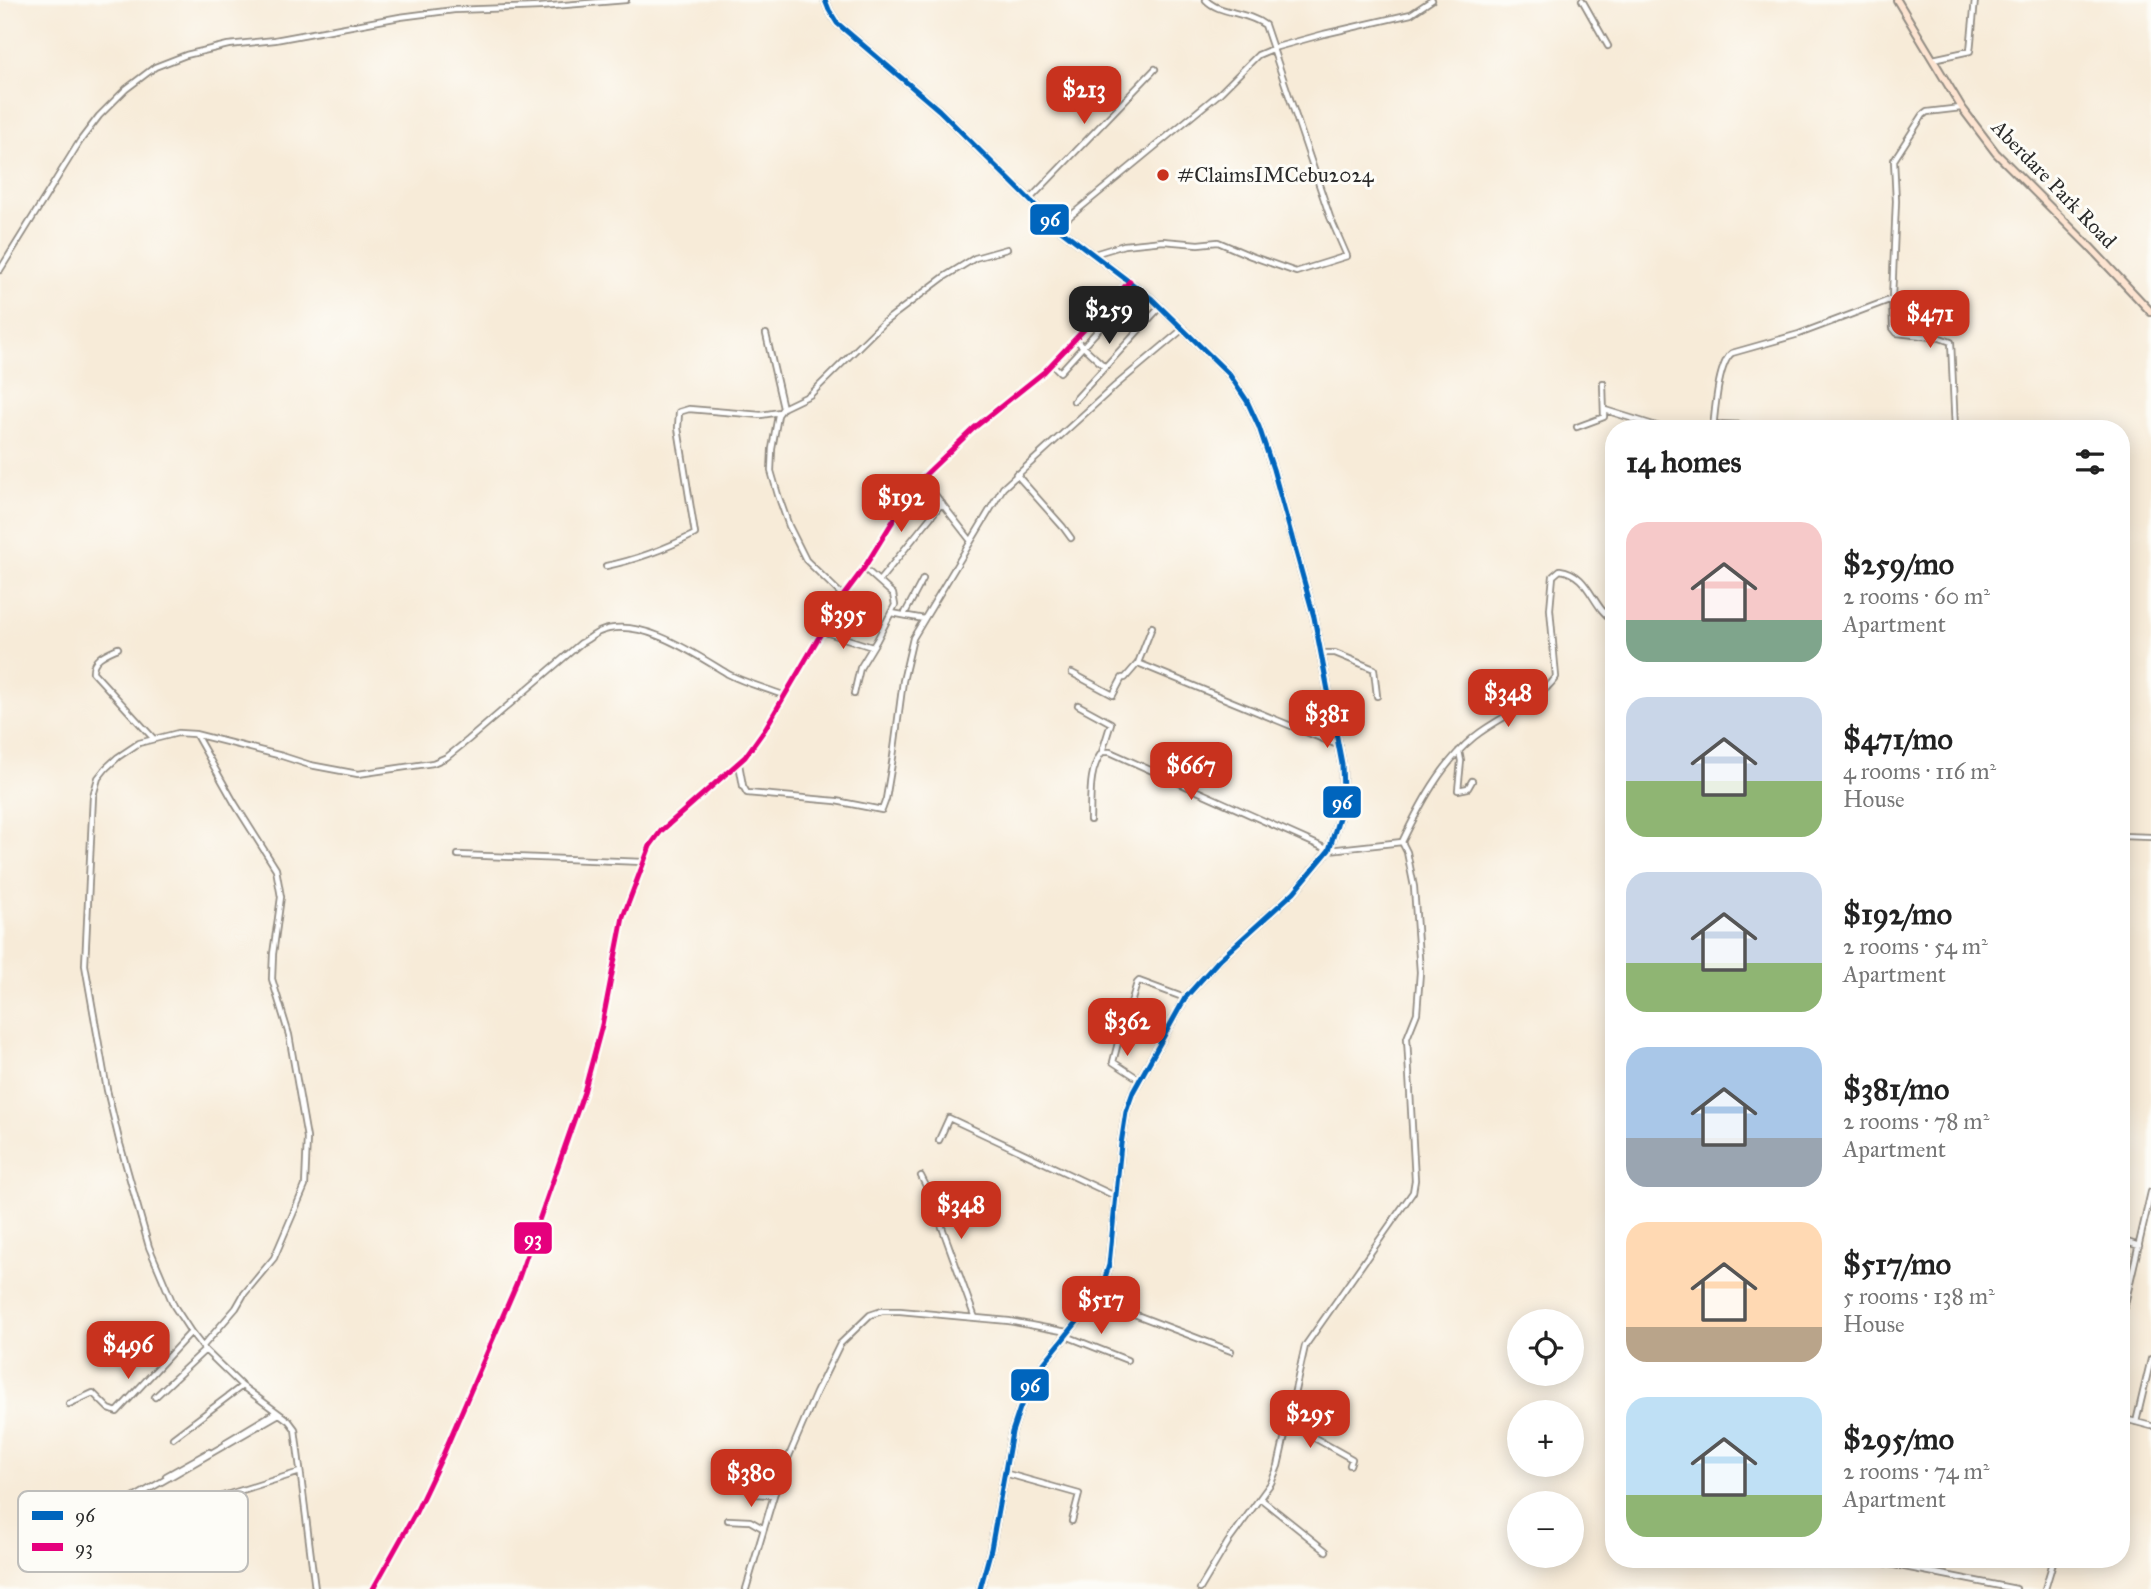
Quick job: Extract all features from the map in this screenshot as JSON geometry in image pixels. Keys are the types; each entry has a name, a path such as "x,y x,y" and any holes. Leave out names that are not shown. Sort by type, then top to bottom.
{"street":[{"path":"0,270 80,141 99,116 126,89 155,67 186,55 228,44 275,40 454,10 626,0"},
{"path":"825,0 837,23 968,136 1057,227 1130,281 1229,374 1247,401 1259,427 1309,599 1340,747 1343,791 1329,850 1294,892 1219,960 1185,998 1139,1079 1126,1112 1109,1265 1093,1302 1028,1387 1012,1432 991,1549 980,1589"},
{"path":"1094,254 1124,245 1218,242 1296,272 1347,256 1330,217 1265,25 1238,12 1213,7 1206,0"},
{"path":"1057,227 1220,93 1258,55 1273,48 1324,34 1411,14 1432,0"},
{"path":"1582,0 1608,46"},
{"name":"Aberdare Park Road","path":"1897,0 1962,108 2005,163 2151,312"},
{"path":"1931,60 1970,51 1975,0"},
{"path":"1029,200 1155,69"},
{"path":"1955,420 1951,342 1940,338 1897,333 1893,328 1894,160 1923,115 1927,112 1962,108"},
{"path":"606,566 626,562 695,534 678,428 679,412 689,409 761,415 782,410 810,395 883,323 944,278 975,258 1007,249"},
{"path":"373,1589 416,1512 443,1455 517,1283 584,1092 602,1025 624,916 650,846 661,831 738,764 765,729 843,596 922,478 974,428 1052,364 1130,281"},
{"path":"1052,364 1060,372 1138,288"},
{"path":"1113,299 1120,306"},
{"path":"1714,420 1727,356 1799,334 1892,299"},
{"path":"1074,401 1160,307"},
{"path":"738,764 744,791 747,793 836,801 882,810 886,799 907,658 913,638 1003,488 1115,386 1184,329"},
{"path":"766,334 782,410 772,449 771,471 778,495 789,526 806,560 843,596"},
{"path":"1076,340 1105,367"},
{"path":"1577,427 1604,417 1603,383"},
{"path":"1605,410 1637,420"},
{"path":"1016,474 1071,538"},
{"path":"922,478 971,541"},
{"path":"880,581 942,503"},
{"path":"854,694 860,668 892,613 895,600 893,594 864,568"},
{"path":"1402,842 1428,793 1459,751 1482,731 1551,685 1556,677 1550,609 1553,576 1560,570 1577,577 1589,589 1605,613"},
{"path":"904,615 923,579"},
{"path":"892,613 924,619"},
{"path":"1072,673 1113,695 1122,678 1138,663 1152,627"},
{"path":"315,1589 295,1429 289,1420 242,1386 204,1348 174,1306 149,1247 120,1144 107,1090 85,965 93,796 98,778 106,768 139,743 178,733 195,734 310,765 358,774 433,763 447,757 468,740 581,643 600,632 622,628 661,638 696,653 730,675 783,695"},
{"path":"822,631 872,646"},
{"path":"118,648 95,662 93,672 153,738"},
{"path":"1320,653 1335,653 1374,669 1377,696"},
{"path":"1138,663 1340,747"},
{"path":"1078,705 1111,723 1102,752 1091,774 1090,820"},
{"path":"155,1397 204,1348 274,1258 305,1186 307,1138 289,1035 272,979 281,897 276,869 195,734"},
{"path":"1459,751 1458,790 1468,788 1472,781"},
{"path":"1102,752 1110,752 1329,850 1402,842"},
{"path":"2130,836 2151,837"},
{"path":"1200,1589 1228,1542 1271,1483 1278,1466 1305,1346 1413,1192 1415,1180 1407,1038 1417,1013 1420,972 1414,887 1407,852 1402,842"},
{"path":"458,855 644,862"},
{"path":"1131,1003 1139,981 1185,998"},
{"path":"1120,1035 1113,1062 1139,1079"},
{"path":"939,1140 949,1118 1116,1197"},
{"path":"921,1176 975,1318"},
{"path":"2130,1284 2151,1192"},
{"path":"2130,1243 2139,1246"},
{"path":"1093,1302 1134,1314 1231,1351"},
{"path":"746,1589 774,1495 816,1393 840,1344 870,1315 882,1311 900,1311 1009,1321 1066,1334 1127,1360"},
{"path":"69,1404 93,1393 109,1409 117,1412 191,1332"},
{"path":"2136,1422 2151,1359"},
{"path":"173,1438 242,1386"},
{"path":"2143,1394 2151,1396"},
{"path":"166,1476 278,1413"},
{"path":"145,1491 278,1413"},
{"path":"2130,1420 2151,1426"},
{"path":"1288,1423 1352,1459 1350,1465"},
{"path":"239,1491 300,1472"},
{"path":"1004,1473 1079,1494 1072,1521"},
{"path":"730,1482 730,1486 750,1479 754,1494 774,1495"},
{"path":"1261,1499 1326,1551"},
{"path":"729,1520 750,1521 764,1528"},
{"path":"1910,1568 2016,1589"},
{"path":"2045,1589 2051,1568"}],"transit line":[{"name":"96","path":"825,0 837,23 939,110 1057,227 1152,299 1229,374 1247,401 1273,469 1314,617 1342,764 1341,811 1329,850 1294,892 1219,960 1185,998 1133,1092 1126,1112 1121,1144 1109,1265 1093,1302 1044,1363 1020,1408 1012,1432 991,1549 980,1589"},
{"name":"93","path":"373,1589 416,1512 443,1455 517,1283 584,1092 602,1025 623,917 650,846 661,831 745,757 765,729 843,596 922,478 974,428 1044,372 1130,281"}],"place":[{"name":"#ClaimsIMCebu2024","path":"1163,175"}]}
